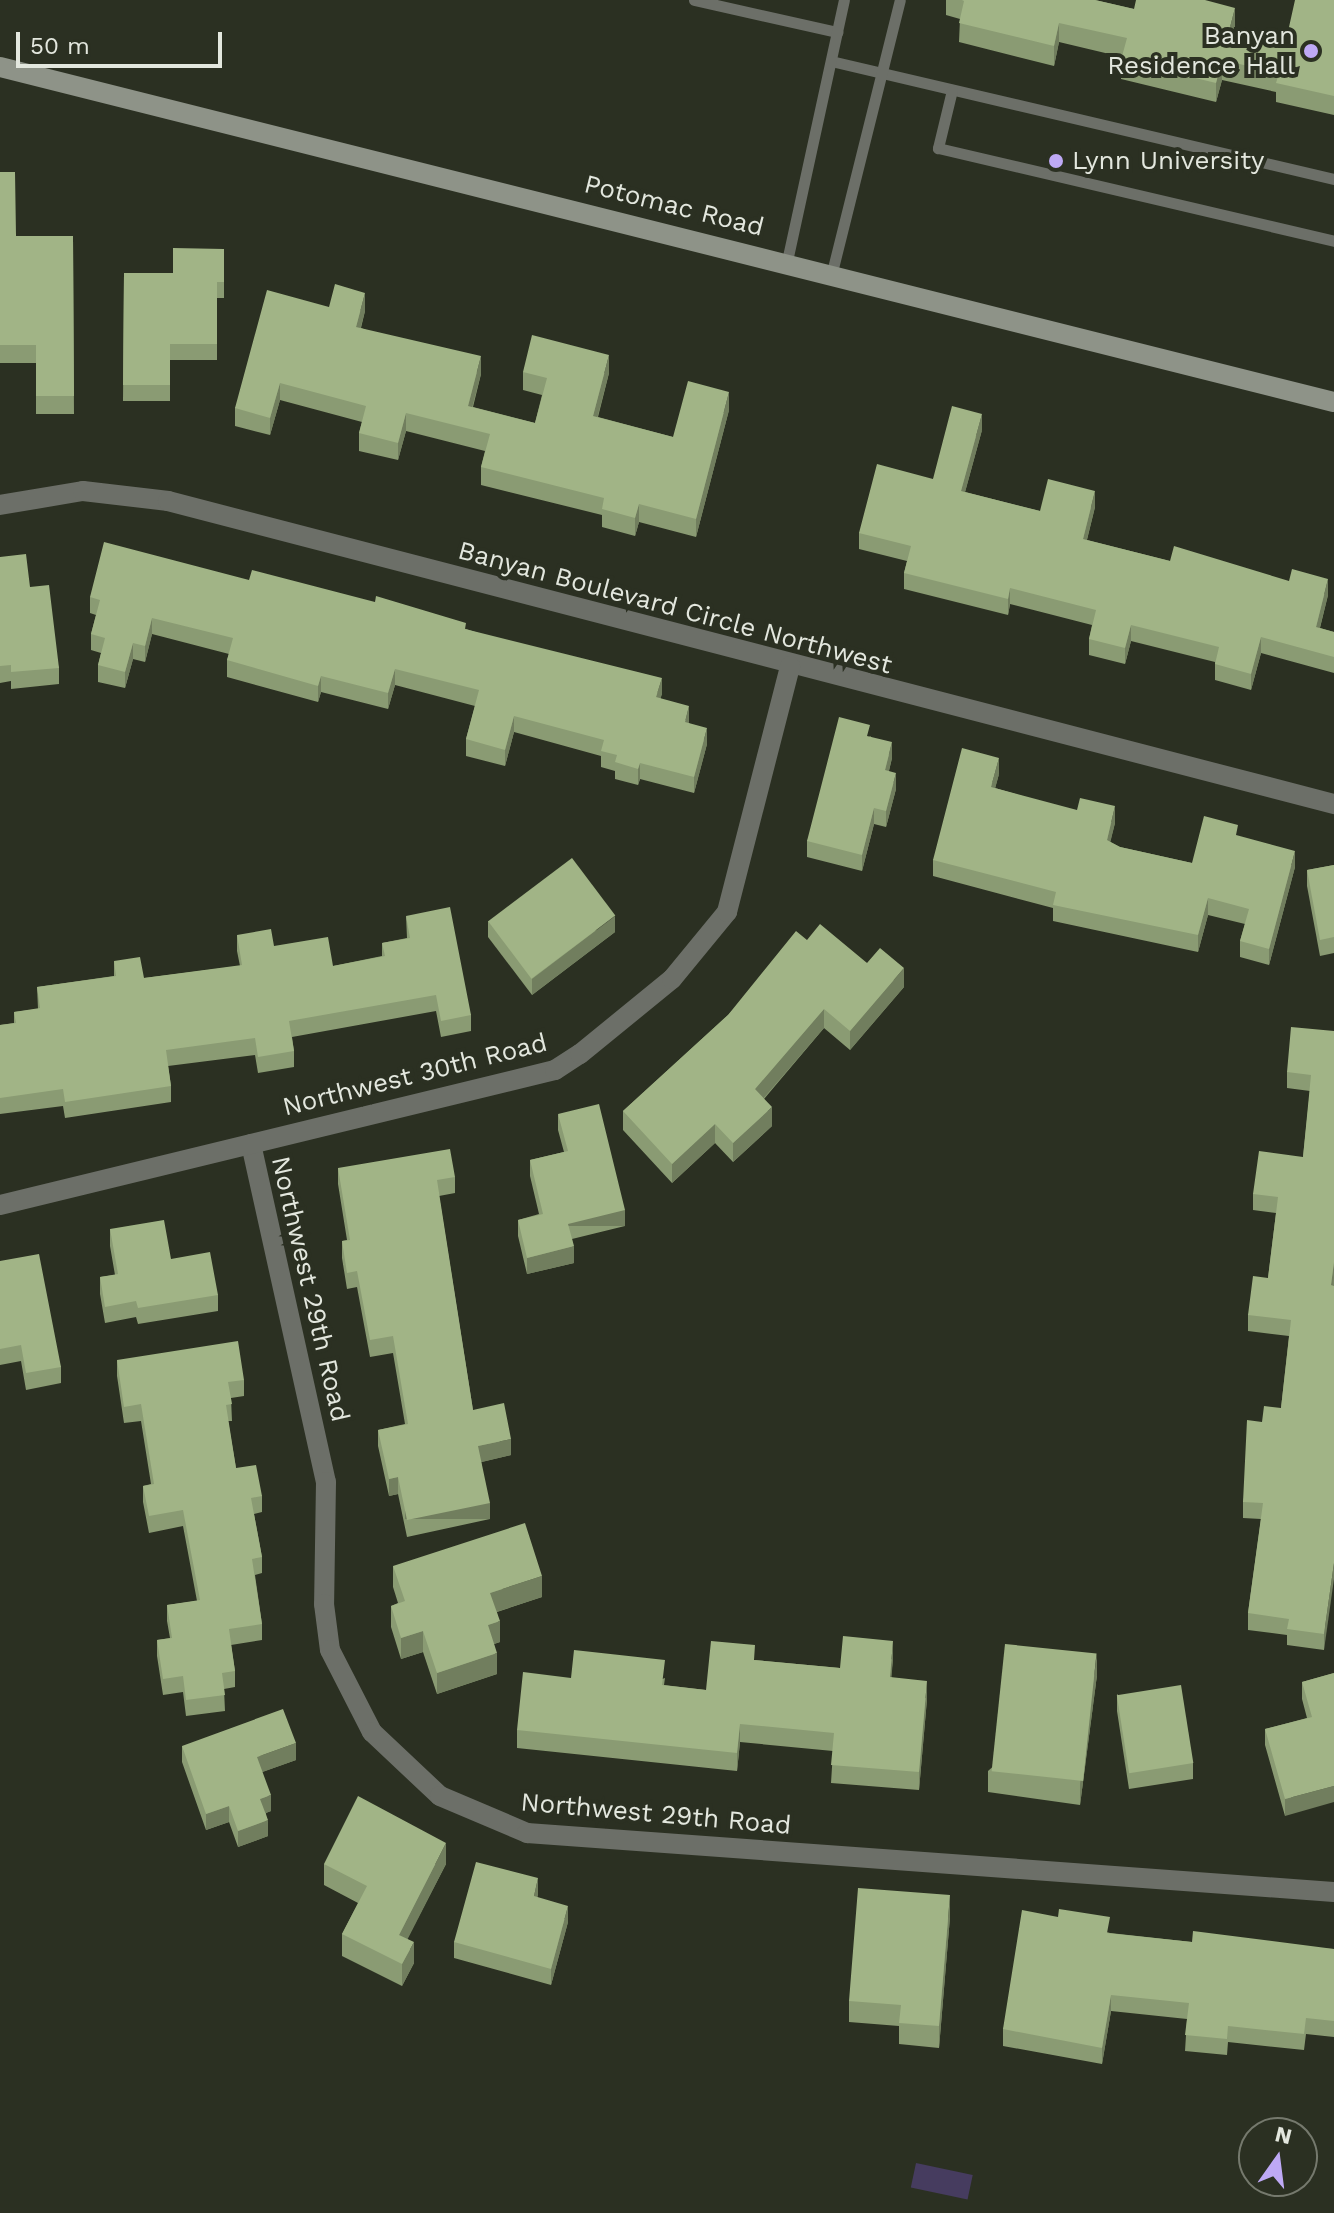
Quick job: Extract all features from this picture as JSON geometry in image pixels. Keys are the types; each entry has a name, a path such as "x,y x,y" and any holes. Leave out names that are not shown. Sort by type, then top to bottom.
{"street":[{"name":"Potomac Road","path":"0,67 832,272 1334,402"},
{"name":"Banyan Boulevard Circle Northwest","path":"0,505 83,491 168,501 790,666 1334,804"},
{"name":"Northwest 30th Road","path":"0,1205 555,1070 628,1019 672,979 727,912 790,666"},
{"name":"Northwest 29th Road","path":"251,1144 326,1482 324,1604 330,1650 372,1732 440,1796 527,1833 1334,1892"}],"lane":[{"path":"694,0 837,32"},
{"path":"787,261 844,0"},
{"path":"832,272 900,0"},
{"path":"831,61 1334,179"},
{"path":"952,90 938,148 1334,241"}],"shaded area":[{"path":"916,2163 973,2175 968,2200 911,2187"}],"building":[{"path":"962,0 1095,0 1134,9 1136,0 1205,0 1235,8 1229,31 1285,45 1295,0 1334,0 1334,96 1276,83 1279,73 1222,60 1216,83 1121,60 1127,38 1059,23 1054,46 959,23"},
{"path":"0,172 15,172 16,236 73,236 74,396 36,396 36,345 0,345"},
{"path":"173,248 224,249 224,282 217,282 217,344 170,344 170,385 123,385 124,273 173,273"},
{"path":"335,284 365,293 356,327 481,356 468,406 535,423 547,378 523,372 532,335 609,355 593,416 673,437 688,381 729,392 696,519 639,504 635,518 602,509 604,498 481,467 490,434 406,413 398,443 359,433 366,406 280,383 270,418 235,408 267,290 329,307"},
{"path":"952,406 982,414 961,491 1040,511 1048,479 1095,491 1083,539 1170,561 1174,546 1289,581 1292,569 1328,579 1316,627 1334,632 1334,657 1261,637 1251,674 1215,664 1219,647 1131,625 1125,648 1089,639 1096,610 1010,588 1008,599 904,573 911,546 859,533 877,464 933,479"},
{"path":"104,542 249,580 252,570 375,602 376,596 466,623 465,629 662,678 656,697 689,706 685,722 707,728 694,777 640,763 638,769 615,762 617,755 601,751 604,740 514,716 505,750 466,739 479,690 395,669 388,693 321,676 318,686 227,660 233,638 152,618 145,646 133,643 125,672 98,665 105,638 91,634 100,600 90,597"},
{"path":"26,554 30,587 49,585 59,668 11,672 11,665 0,666 0,557"},
{"path":"839,717 870,725 867,736 892,742 885,770 896,773 886,811 874,808 862,855 807,841"},
{"path":"962,748 999,758 991,787 1077,810 1080,798 1115,806 1107,840 1120,847 1192,863 1204,816 1238,825 1236,835 1295,851 1269,949 1240,941 1249,909 1208,898 1198,935 1053,905 1056,892 933,860"},
{"path":"572,858 615,916 531,979 488,921"},
{"path":"1334,865 1334,937 1320,940 1307,870"},
{"path":"450,907 471,1015 441,1021 436,995 289,1021 294,1051 258,1057 255,1038 166,1050 171,1086 65,1102 63,1089 0,1098 0,1025 16,1023 14,1012 40,1008 37,987 116,976 114,961 140,957 144,978 242,965 237,935 271,929 274,946 328,937 333,966 385,956 382,943 410,938 406,916"},
{"path":"820,924 867,963 880,948 904,968 850,1031 824,1009 755,1089 772,1107 733,1143 715,1124 672,1164 623,1111 728,1015 796,931 807,940"},
{"path":"1291,1027 1334,1031 1334,1262 1331,1285 1334,1286 1334,1563 1324,1634 1287,1629 1289,1619 1248,1613 1263,1503 1243,1502 1247,1420 1262,1422 1264,1406 1281,1408 1291,1320 1248,1315 1253,1276 1268,1278 1278,1197 1253,1194 1259,1151 1303,1157 1311,1075 1287,1072"},
{"path":"599,1104 625,1210 568,1224 574,1246 527,1258 518,1220 543,1214 530,1160 568,1151 558,1114"},
{"path":"450,1149 455,1177 437,1180 473,1410 504,1403 511,1439 478,1446 490,1503 407,1520 398,1477 389,1479 378,1430 408,1424 393,1336 370,1340 357,1271 347,1273 342,1241 350,1240 338,1168"},
{"path":"164,1220 171,1259 210,1252 218,1295 138,1308 136,1301 105,1307 100,1277 118,1274 110,1229"},
{"path":"39,1254 61,1367 26,1373 21,1345 0,1349 0,1261"},
{"path":"238,1341 244,1380 228,1382 232,1404 226,1405 236,1468 256,1465 262,1496 251,1498 262,1557 252,1559 262,1624 229,1629 235,1671 222,1673 225,1695 186,1700 183,1676 163,1679 157,1640 172,1638 167,1605 200,1600 183,1510 149,1516 143,1486 154,1484 141,1404 124,1407 117,1360"},
{"path":"525,1523 542,1576 490,1593 500,1621 488,1625 497,1653 437,1673 423,1631 401,1638 391,1606 405,1601 393,1566"},
{"path":"843,1636 893,1641 890,1677 927,1681 919,1772 831,1765 834,1733 740,1724 737,1753 517,1730 523,1672 571,1678 574,1650 665,1660 662,1685 706,1690 711,1641 755,1645 754,1660 840,1668"},
{"path":"1005,1644 1096,1654 1083,1781 992,1771"},
{"path":"1334,1673 1334,1786 1285,1799 1265,1729 1312,1717 1302,1682"},
{"path":"1181,1685 1193,1763 1129,1773 1117,1695"},
{"path":"283,1709 296,1743 257,1757 271,1795 260,1799 268,1820 238,1831 229,1806 206,1814 182,1746"},
{"path":"358,1796 446,1843 399,1935 414,1942 402,1964 342,1934 367,1886 324,1864"},
{"path":"476,1862 538,1878 534,1896 568,1906 551,1969 454,1942"},
{"path":"858,1888 950,1895 939,2026 899,2023 901,2005 849,2001"},
{"path":"1059,1909 1110,1917 1107,1933 1192,1942 1193,1931 1334,1949 1334,2021 1306,2018 1304,2034 1228,2026 1227,2039 1185,2035 1189,2003 1111,1995 1102,2048 1003,2029 1022,1910 1058,1917"}],"place":[{"name":"Banyan Residence Hall","path":"1311,51"},
{"name":"Lynn University","path":"1056,161"}]}
